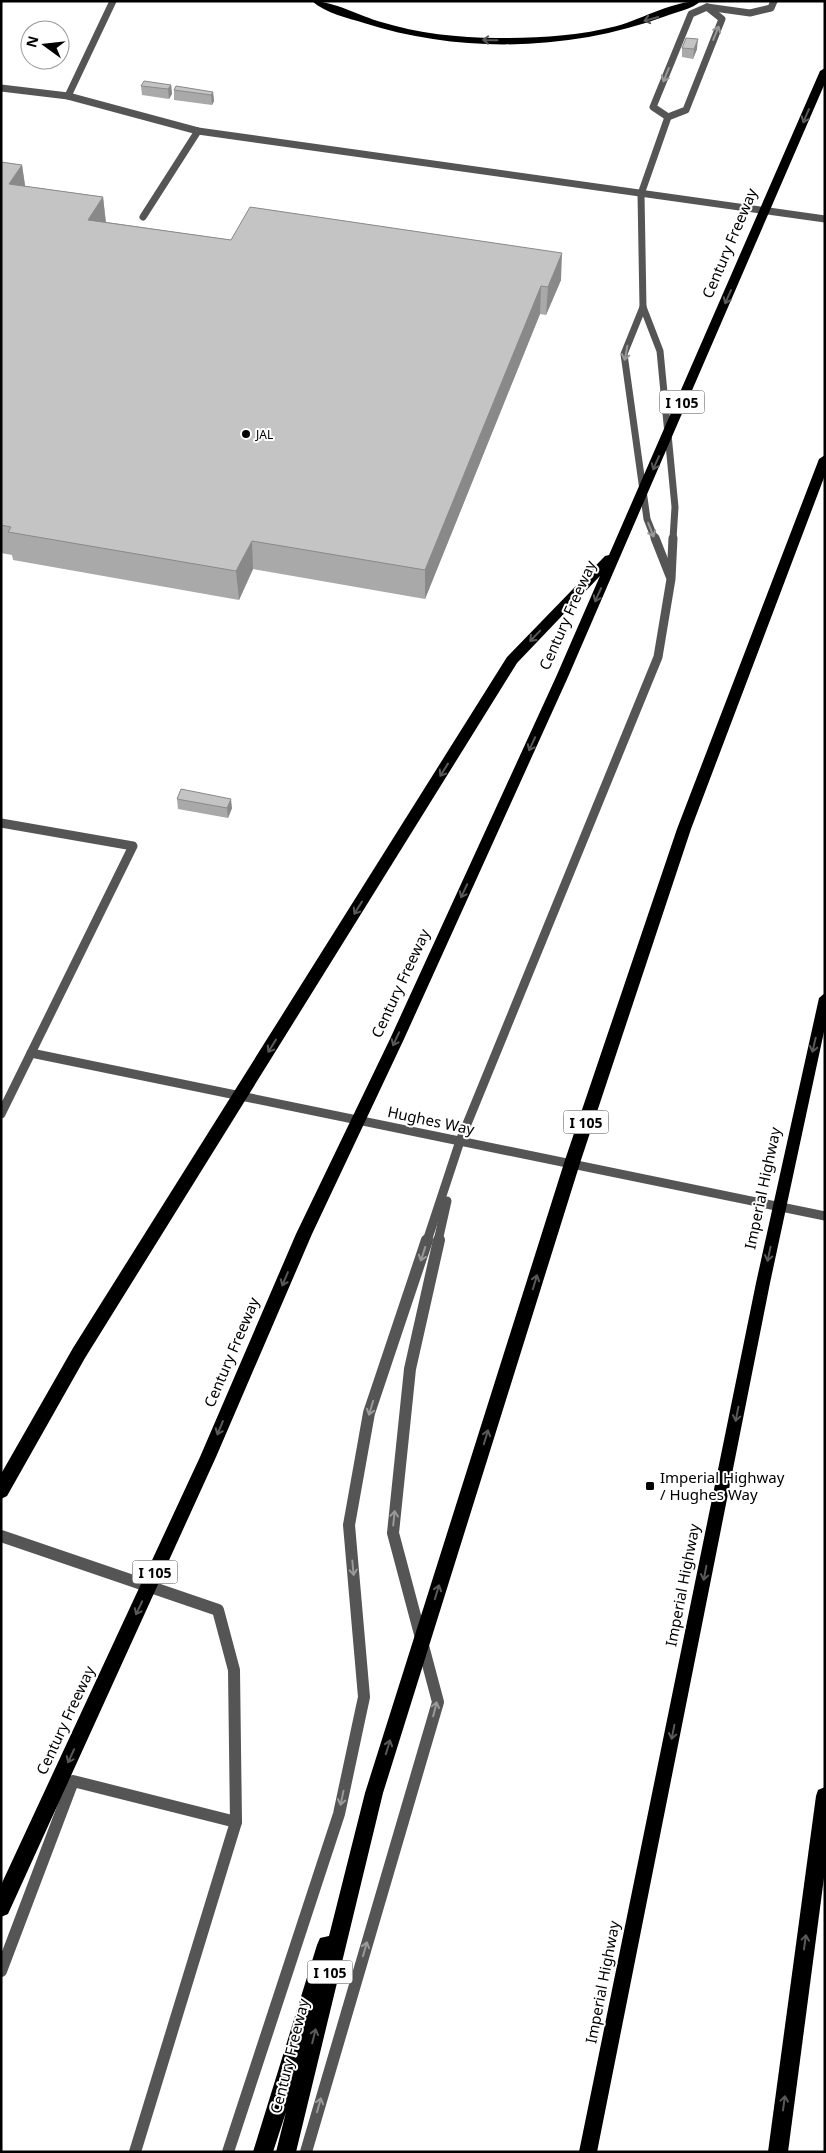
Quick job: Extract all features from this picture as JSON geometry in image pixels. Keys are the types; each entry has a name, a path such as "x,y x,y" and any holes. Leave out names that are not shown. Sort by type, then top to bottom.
{"highway":[{"path":"317,1 339,14 401,31 461,39 533,41 598,33 657,18 696,1"},
{"name":"Century Freeway","path":"1,1907 208,1457 304,1234 397,1039 562,677 825,71"},
{"name":"Century Freeway","path":"286,2152 374,1793 573,1160 680,839 825,459"},
{"path":"1,1491 79,1353 512,660 617,550"},
{"path":"263,2152 374,1793"},
{"path":"778,2152 825,1796"}],"main road":[{"name":"Imperial Highway","path":"588,2152 779,1207 825,998"}],"street":[{"path":"68,96 113,1"},
{"path":"668,117 653,107 691,14 708,4 750,14 771,8 774,1"},
{"path":"228,2152 339,1814 364,1697 349,1525 369,1413 460,1141 658,657 671,579 675,508 660,350 644,307 641,194 668,117 686,110 722,19 708,4"},
{"path":"1,88 68,96 198,131 825,219"},
{"path":"143,217 198,131"},
{"path":"644,307 624,354 647,519 671,579"},
{"path":"1,823 133,846 1,1114"},
{"name":"Hughes Way","path":"31,1053 825,1216"},
{"path":"306,2152 438,1702 393,1533 410,1369 460,1141"},
{"path":"1,1536 218,1610 234,1670 236,1822 134,2152"},
{"path":"1,1971 73,1781 236,1822"}],"building":[{"path":"686,38 698,39 694,49 682,48"},
{"path":"144,81 171,85 168,89 141,86"},
{"path":"176,86 213,92 211,95 174,90"},
{"name":"JAL","path":"1,162 22,165 9,184 103,197 88,220 231,240 250,207 562,253 548,287 541,286 425,570 252,541 236,571 8,532 11,527 1,525"},
{"path":"181,789 231,799 227,808 177,799"}],"place":[{"name":"JAL","path":"246,434"},
{"name":"Imperial Highway / Hughes Way","path":"650,1486"}]}
